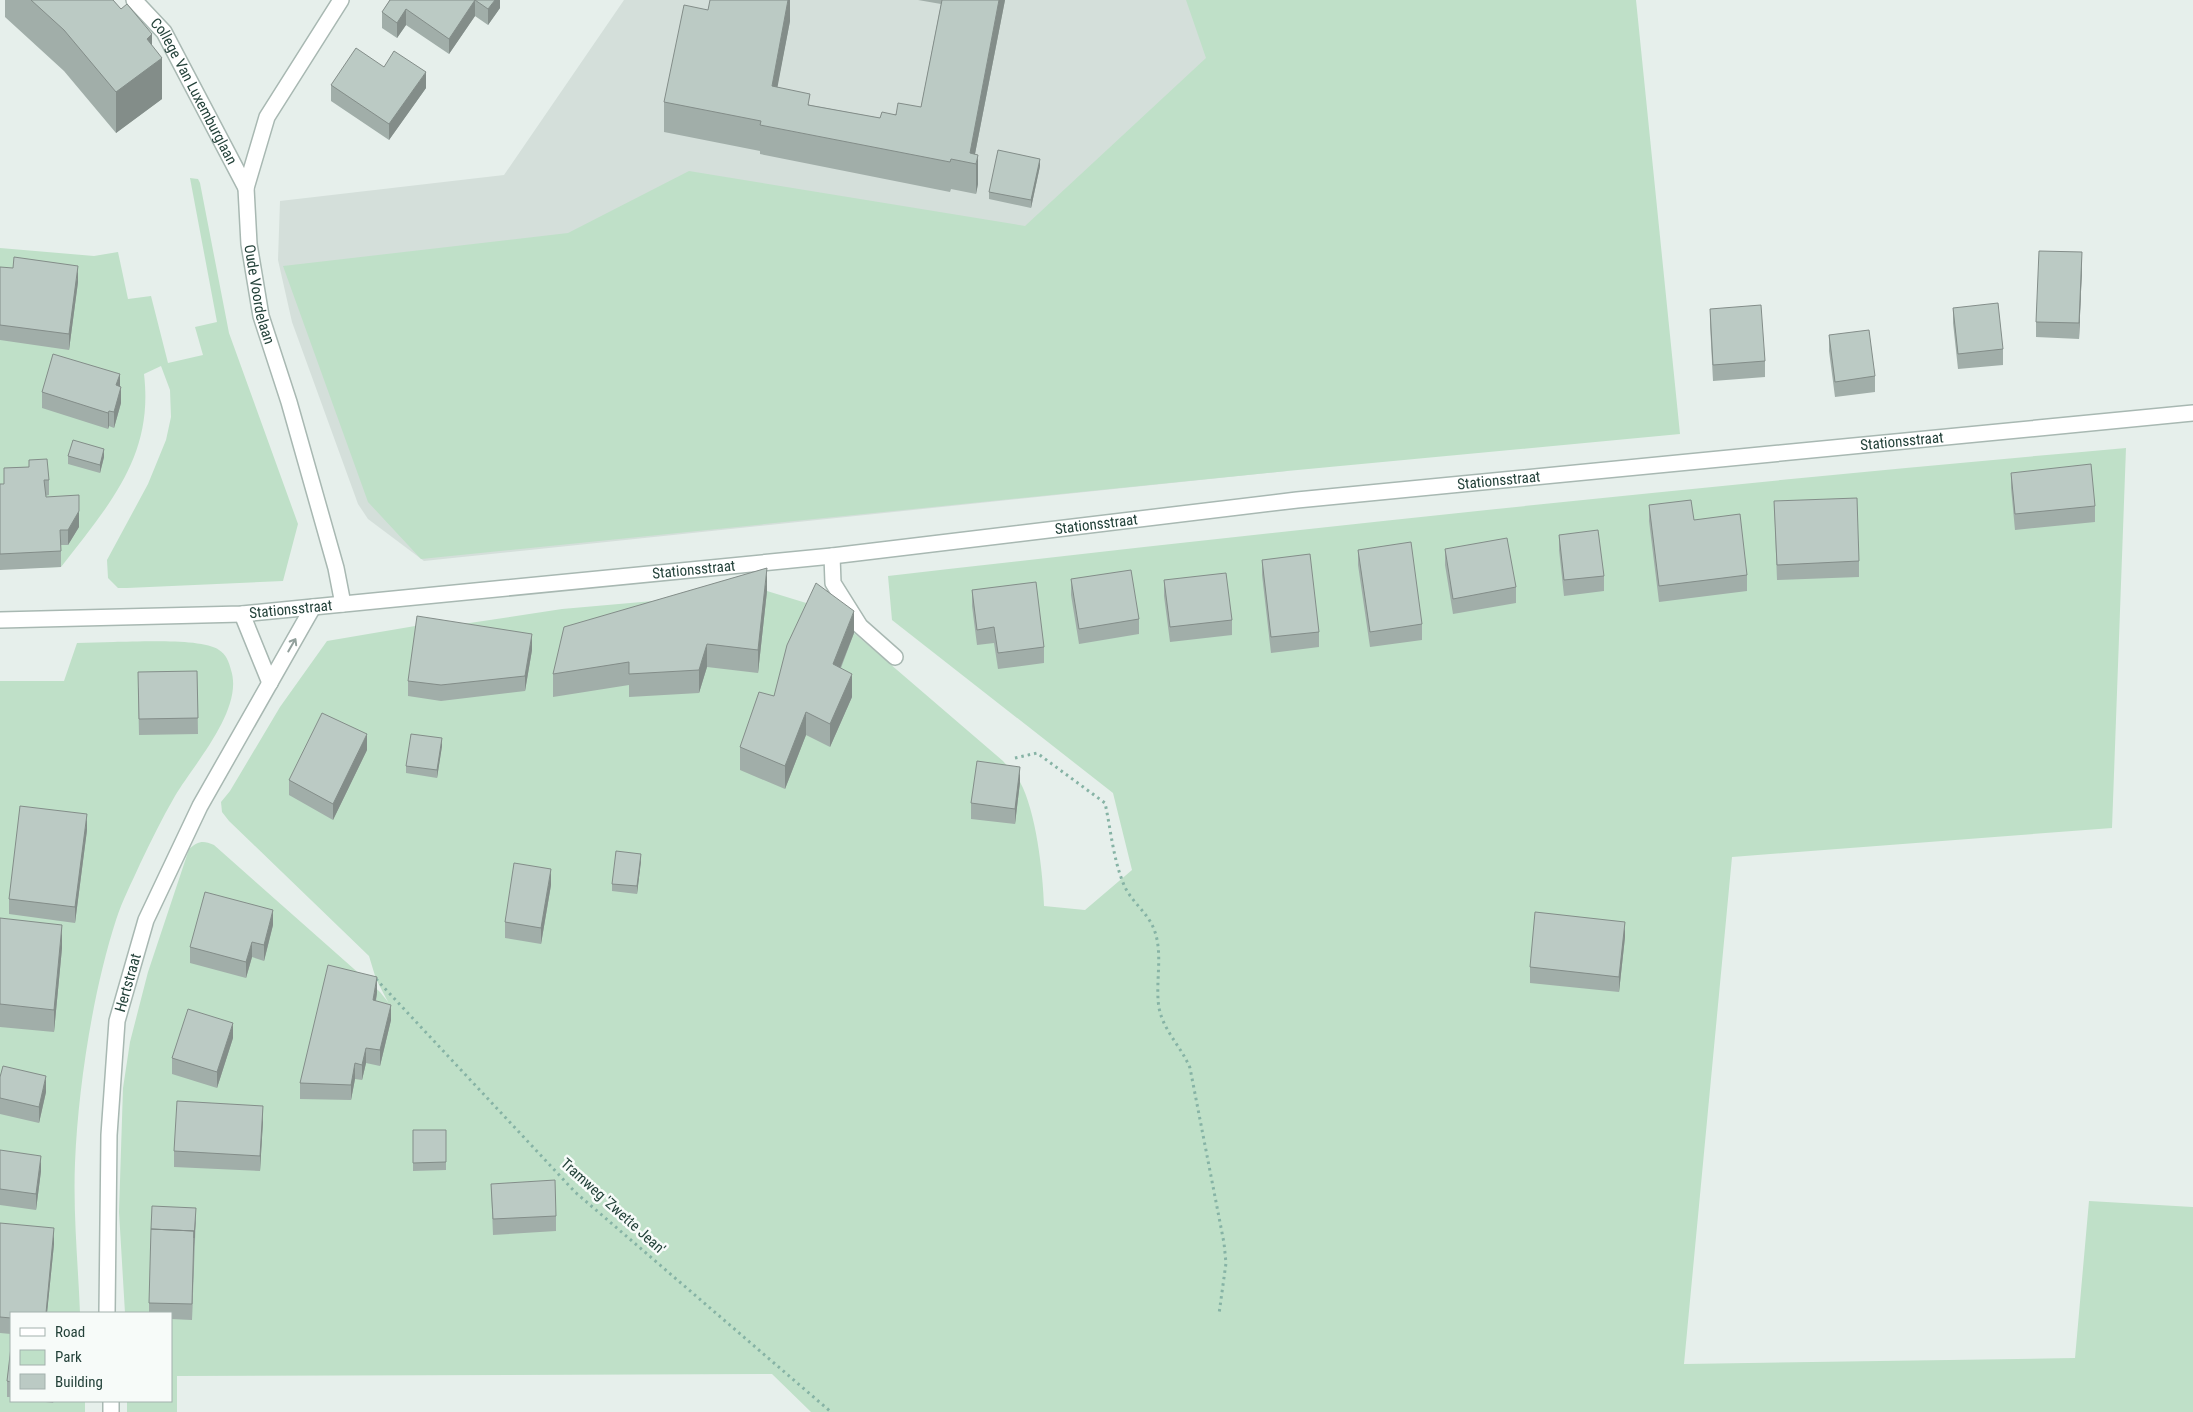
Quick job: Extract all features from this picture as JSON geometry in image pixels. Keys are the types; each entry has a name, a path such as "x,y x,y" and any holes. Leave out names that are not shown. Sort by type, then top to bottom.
{"street":[{"name":"College Van Luxemburglaan","path":"134,0 164,32 246,188"},
{"name":"Oude Voordelaan","path":"341,0 267,117 246,188 249,244 261,316 290,402 336,568 343,604"},
{"name":"Stationsstraat","path":"0,620 242,614 832,556 1297,500 2193,413"},
{"path":"832,556 833,583 860,626 895,658"},
{"name":"Hertstraat","path":"107,1312 109,1135 117,1021 146,920 200,806 313,607"},
{"path":"242,614 270,683"}],"path":[{"path":"1015,758 1037,753 1105,804 1112,844 1124,886 1146,915 1155,931 1158,944 1159,1007 1164,1026 1184,1053 1190,1068 1224,1242 1226,1263 1219,1314"},
{"name":"Tramweg 'Zwette Jean'","path":"376,979 575,1192 831,1412"}],"shaded area":[{"path":"624,0 1243,0 1287,471 424,561 368,519 358,504 292,322 278,260 280,201 504,175"}],"green space":[{"path":"1186,0 1636,0 1680,434 1287,471 421,559 368,502 283,266 568,233 689,171 1025,226 1206,58"},
{"path":"190,178 198,179 200,183 229,333 298,524 283,581 118,588 108,578 107,560 148,484 166,440 171,417 170,390 161,366 144,374 145,404 142,431 135,455 124,479 111,501 61,567 0,569 0,248 94,256 118,252 128,299 151,296 168,363 203,355 195,327 217,322"},
{"path":"2126,448 2112,828 1732,857 1684,1364 2075,1358 2089,1201 2193,1207 2193,1412 811,1412 772,1374 177,1376 177,1412 127,1412 127,1402 172,1402 172,1312 125,1312 119,1212 123,1088 130,1042 148,972 189,849 201,842 214,845 380,992 388,1002 376,979 369,956 229,821 222,812 221,802 230,791 280,707 327,641 421,625 463,624 562,609 767,591 816,606 854,633 1003,761 1014,773 1026,794 1034,825 1040,860 1044,906 1085,910 1132,870 1113,793 892,620 888,576 1507,508"},
{"path":"184,642 211,646 224,654 227,659 233,685 224,719 215,736 170,804 127,892 116,920 100,977 83,1072 75,1163 80,1312 10,1312 10,1402 85,1402 85,1412 0,1412 0,681 64,681 77,643"}],"building":[{"path":"31,0 113,0 121,9 127,4 152,34 147,39 162,58 116,92 64,30"},
{"path":"390,0 475,0 449,39 406,9 397,23 382,12"},
{"path":"475,0 495,0 488,9"},
{"path":"710,0 788,0 772,86 810,94 808,105 880,118 882,112 896,115 898,103 921,107 942,0 999,0 970,153 978,155 976,164 951,159 950,162 760,125 761,121 664,102 684,5 708,10"},
{"path":"356,48 384,67 394,51 426,72 389,124 331,85"},
{"path":"998,150 1040,159 1031,200 989,192"},
{"path":"2039,251 2082,252 2079,323 2036,322"},
{"path":"14,257 78,266 69,334 0,325 0,267 13,268"},
{"path":"1998,303 2003,349 1958,354 1953,308"},
{"path":"1761,305 1765,361 1713,365 1710,309"},
{"path":"1869,330 1875,376 1835,382 1829,335"},
{"path":"53,354 120,374 116,385 121,387 114,412 109,411 108,413 42,392"},
{"path":"73,440 104,449 100,465 68,456"},
{"path":"47,459 49,480 44,480 46,497 79,495 79,511 68,530 60,530 61,551 0,554 0,484 4,484 4,468 29,467 29,460"},
{"path":"2091,464 2095,506 2015,514 2011,473"},
{"path":"1857,498 1859,561 1777,565 1774,501"},
{"path":"1691,500 1694,520 1740,514 1747,575 1659,586 1649,505"},
{"path":"1598,530 1604,576 1564,580 1559,535"},
{"path":"1507,538 1516,587 1453,599 1445,549"},
{"path":"1411,542 1422,624 1370,632 1358,550"},
{"path":"1310,554 1319,632 1271,637 1262,560"},
{"path":"767,568 758,650 707,644 699,670 629,674 629,662 553,674 564,627"},
{"path":"1131,570 1139,619 1079,629 1071,579"},
{"path":"1226,573 1232,620 1170,627 1164,580"},
{"path":"1036,582 1044,647 998,653 994,627 977,630 972,590"},
{"path":"816,583 854,611 833,664 852,674 830,724 806,712 785,766 740,747 759,692 774,696 787,645"},
{"path":"417,616 532,634 525,676 441,685 408,681"},
{"path":"197,671 198,718 139,719 138,672"},
{"path":"322,713 367,734 333,804 289,780"},
{"path":"411,734 442,738 437,770 406,766"},
{"path":"977,761 1020,767 1015,809 971,803"},
{"path":"20,806 87,814 75,907 9,899"},
{"path":"616,851 641,854 637,886 612,884"},
{"path":"514,863 551,869 541,928 505,922"},
{"path":"205,892 273,910 264,945 252,942 246,962 190,947"},
{"path":"1535,912 1625,922 1619,977 1530,967"},
{"path":"0,918 62,925 54,1010 0,1004"},
{"path":"328,965 377,977 373,1000 391,1005 380,1050 366,1048 362,1065 355,1063 351,1085 300,1083"},
{"path":"188,1009 233,1023 217,1072 172,1058"},
{"path":"3,1066 46,1076 39,1107 0,1098 0,1077"},
{"path":"177,1101 263,1106 260,1156 174,1151"},
{"path":"413,1130 446,1130 446,1162 413,1163"},
{"path":"0,1150 41,1156 36,1194 0,1189"},
{"path":"555,1180 556,1216 493,1219 491,1184"},
{"path":"152,1206 196,1208 194,1238 194,1231 151,1229"},
{"path":"0,1223 54,1228 46,1312 10,1312 10,1318 0,1317"},
{"path":"151,1229 194,1231 192,1304 149,1303"},
{"path":"10,1356 10,1382 7,1381"}]}
